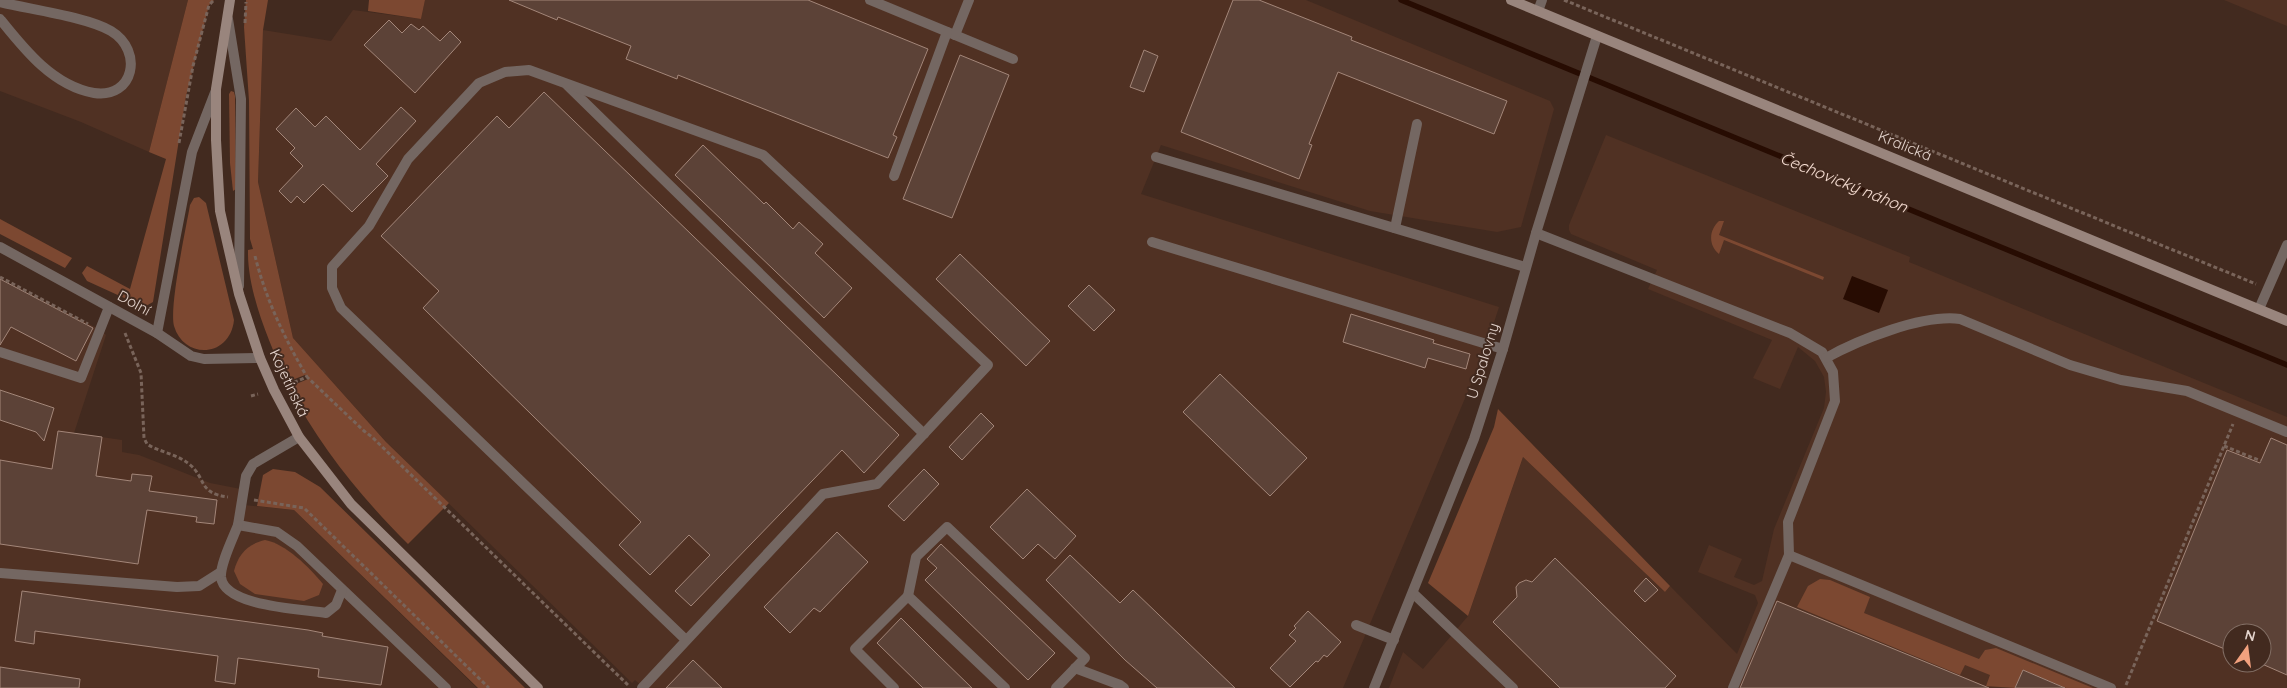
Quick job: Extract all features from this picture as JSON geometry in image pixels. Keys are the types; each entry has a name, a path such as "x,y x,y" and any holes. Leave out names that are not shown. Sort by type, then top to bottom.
{"main road":[{"name":"Kojetínská","path":"230,0 216,89 216,140 220,212 239,294 260,358 299,438 351,504 538,688"},
{"name":"Kralická","path":"1511,0 2287,320"}],"street":[{"path":"870,0 1013,59"},
{"path":"894,176 951,33 969,0"},
{"path":"1538,11 1542,0"},
{"path":"0,2 85,21 111,31 123,41 130,52 131,64 126,79 118,89 107,93 95,93 71,85 38,62 0,19"},
{"path":"227,12 241,99 239,294"},
{"name":"U Spalovny","path":"1374,688 1474,439 1504,349 1536,232 1579,100 1597,36"},
{"path":"642,688 823,494 877,484 988,365 763,155 530,70 505,72 479,83 408,159 369,226 332,267 332,288 341,308 686,640"},
{"path":"564,82 924,434"},
{"path":"157,333 192,152 216,89"},
{"path":"1395,228 1416,124"},
{"path":"1156,157 1526,267"},
{"path":"1536,232 1790,333 1816,347 1826,358 1833,372 1835,401 1788,522 1789,555 1733,688"},
{"path":"1152,242 1504,349"},
{"path":"2259,309 2287,244"},
{"name":"Dolní","path":"0,247 157,333 191,356 204,359 260,358"},
{"path":"0,352 81,378 110,307"},
{"path":"1826,358 1865,338 1942,317 1960,319 2091,373 2179,389 2287,432"},
{"path":"299,438 252,464 246,476 238,525 221,572 222,584 241,598 269,605 328,612 339,601 342,590"},
{"path":"238,525 277,532 297,546 446,688"},
{"path":"894,688 855,649 908,596 916,557 947,527 1084,658 1056,688"},
{"path":"1789,555 2111,688"},
{"path":"0,573 182,587 205,583 221,572"},
{"path":"1413,593 1513,688"},
{"path":"908,596 1005,688"},
{"path":"1356,625 1394,640"},
{"path":"1075,668 1124,688"}],"path":[{"path":"209,5 214,0"},
{"path":"244,27 246,0"},
{"path":"1564,0 2268,289"},
{"path":"253,250 267,298 278,324 307,377 372,437 630,688"},
{"path":"0,277 100,330"},
{"path":"125,332 141,373 144,438 147,444 189,463 206,489 224,496 304,508 489,688"},
{"path":"288,385 307,377"},
{"path":"250,396 258,394"},
{"path":"2126,685 2238,412"},
{"path":"2224,446 2261,461"}],"shaded area":[{"path":"0,0 188,0 149,152 81,122 0,91"},
{"path":"188,0 214,0 209,5 186,96 153,302 144,307 87,281 82,273 87,266 130,289 166,159 149,152"},
{"path":"246,0 268,0 263,30 258,182 293,338 386,442 449,503 408,544 342,470 314,430 289,387 308,379 305,375 287,382 267,335 255,300 251,283 248,250 253,249 250,239 249,101 244,27"},
{"path":"369,0 425,0 421,19 368,11"},
{"path":"425,0 1306,0 1550,101 1554,109 1521,227 1497,232 1370,211 1161,145 1141,194 1499,307 1474,384 1471,384 1343,688 644,688 635,680 632,683 386,442 293,338 258,182 263,30 331,41 353,10 421,19"},
{"path":"2224,0 2287,0 2287,26"},
{"path":"231,91 234,92 235,96 236,189 233,191 230,163 229,94"},
{"path":"1606,135 1910,257 1909,262 2287,417 2287,688 1389,688 1403,652 1423,669 1468,616 1523,457 1665,592 1670,586 1737,654 1758,603 1755,595 1698,572 1709,545 1742,559 1734,577 1754,585 1762,581 1774,529 1824,408 1826,392 1824,377 1815,361 1798,347 1780,389 1753,378 1772,340 1648,289 1657,270 1571,234 1569,225"},
{"path":"199,197 206,203 234,320 231,333 224,342 216,348 206,350 196,349 187,345 179,337 174,326 173,316 176,285 190,205 194,198"},
{"path":"0,219 72,258 65,268 0,234"},
{"path":"1719,221 1724,221 1719,235 1824,277 1823,280 1724,240 1719,254 1713,246 1711,238 1713,229"},
{"path":"1852,276 1888,290 1879,313 1843,299"},
{"path":"0,279 101,330 106,335 74,433 122,440 122,452 139,455 210,483 246,490 244,505 294,510 477,688 0,688"},
{"path":"1498,409 1670,586 1665,592 1523,457 1468,616 1428,583 1494,427"},
{"path":"273,469 295,472 320,487 525,688 478,688 294,510 257,506 263,475"},
{"path":"265,540 273,542 289,551 311,571 323,584 319,595 304,601 255,594 240,584 234,571 238,560 248,547"},
{"path":"1820,579 1830,580 1870,597 1864,613 1979,659 1985,650 1996,648 2093,688 2066,688 2023,670 2015,688 1986,686 1990,675 1965,665 1960,675 1797,607 1808,586"}],"building":[{"path":"509,0 808,0 928,49 893,135 897,137 888,158 678,75 677,79 626,59 631,46 558,17 557,20"},
{"path":"1233,0 1259,0 1352,37 1351,40 1507,101 1494,134 1338,72 1309,144 1312,145 1299,179 1181,132"},
{"path":"389,20 402,33 411,24 419,30 423,26 440,41 450,31 461,42 415,93 364,45"},
{"path":"1144,50 1158,56 1144,92 1130,87"},
{"path":"960,55 1009,75 952,218 903,199"},
{"path":"544,92 899,435 864,473 842,450 691,606 675,591 710,555 689,535 650,575 619,545 641,522 423,308 439,291 381,236 497,116 509,128"},
{"path":"401,107 416,121 376,164 388,176 352,212 323,184 304,203 297,196 291,203 279,191 303,166 290,153 295,148 276,129 296,108 315,127 326,116 360,150"},
{"path":"703,145 764,204 766,202 793,229 799,222 823,244 815,253 852,288 824,318 675,175"},
{"path":"960,254 1050,341 1026,366 936,279"},
{"path":"0,279 93,328 76,361 11,327 0,345"},
{"path":"1089,285 1115,310 1094,331 1068,306"},
{"path":"1351,314 1434,340 1433,343 1470,354 1466,369 1428,358 1425,368 1343,342"},
{"path":"1220,374 1307,458 1270,496 1183,412"},
{"path":"0,390 54,408 44,441 36,432 0,420"},
{"path":"981,413 994,426 962,460 949,447"},
{"path":"58,431 102,437 96,476 131,481 132,474 152,476 149,491 217,500 214,524 196,522 197,517 147,510 138,564 0,544 0,460 52,469"},
{"path":"2271,438 2287,445 2287,675 2272,668 2272,623 2222,623 2222,648 2157,621 2227,450 2260,463"},
{"path":"924,469 939,484 904,521 888,506"},
{"path":"1027,489 1076,536 1055,559 1038,544 1023,559 990,527"},
{"path":"837,532 868,562 820,612 814,608 790,633 764,607"},
{"path":"941,544 1055,653 1028,680 925,580 937,568 927,559"},
{"path":"1070,555 1120,603 1133,590 1235,688 1157,688 1125,660 1046,580"},
{"path":"1555,558 1676,676 1665,688 1560,688 1493,622 1517,597 1516,587 1519,583 1526,580 1532,582"},
{"path":"1646,578 1658,590 1645,602 1634,591"},
{"path":"22,591 308,630 323,633 322,636 388,647 381,685 318,677 319,669 238,658 235,684 215,681 218,656 35,631 34,644 15,641"},
{"path":"1777,601 1989,688 1740,688"},
{"path":"1308,611 1341,642 1327,657 1324,655 1318,662 1316,661 1290,687 1270,668 1296,641 1289,635 1296,628 1294,626"},
{"path":"901,618 972,688 923,688 877,643"},
{"path":"693,660 722,688 666,688"},
{"path":"0,667 80,679 79,688 0,688"},
{"path":"2023,670 2065,688 2015,688"}],"waterway":[{"name":"Čechovický náhon","path":"1401,0 2287,365"}]}
